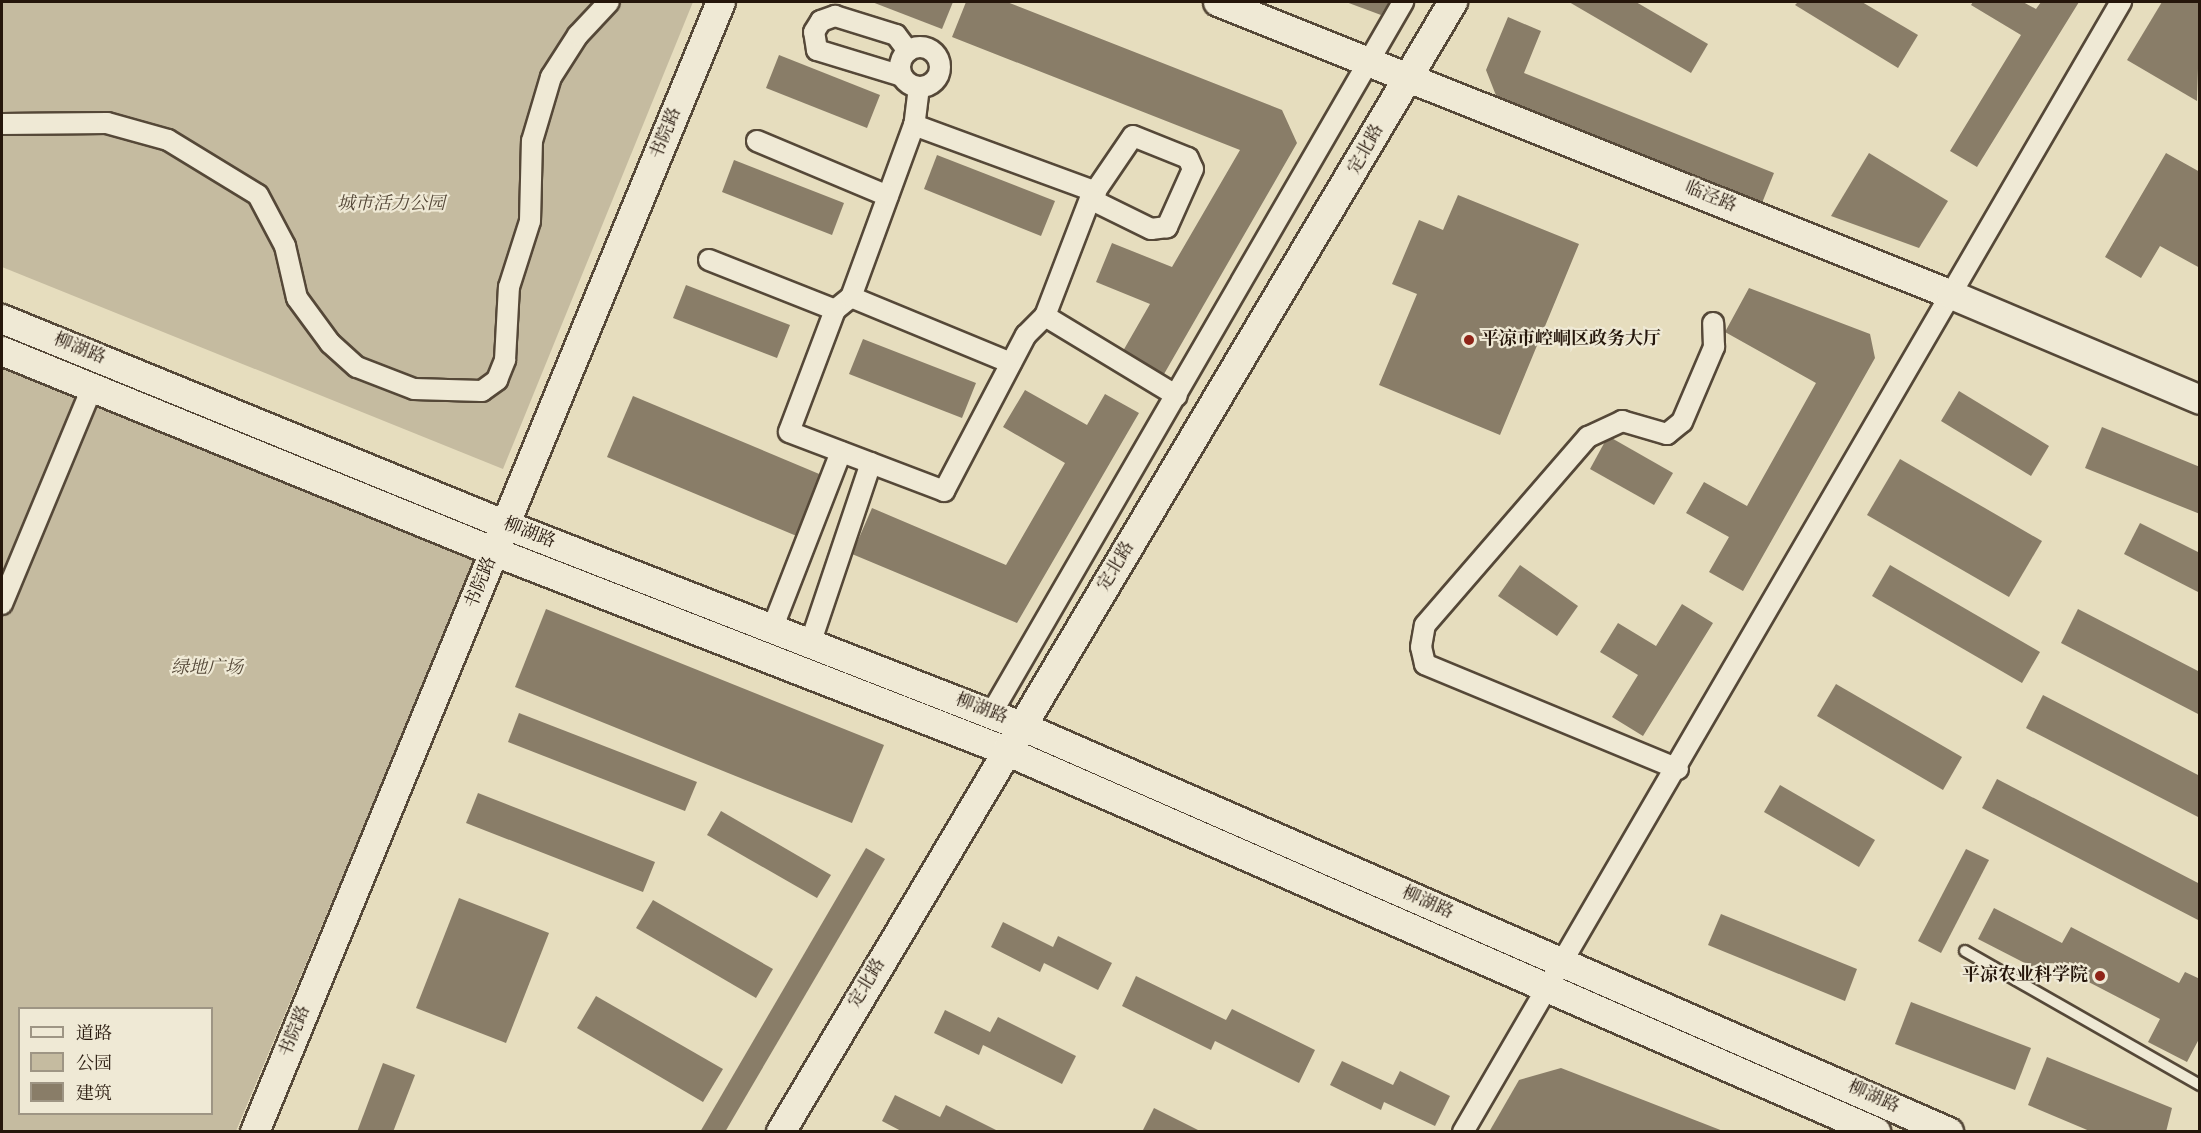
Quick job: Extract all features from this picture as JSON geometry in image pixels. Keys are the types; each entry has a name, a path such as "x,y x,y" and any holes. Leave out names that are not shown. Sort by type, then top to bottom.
{"main road":[{"name":"书院路","path":"255,1131 721,2"},
{"name":"临泾路","path":"1218,2 1952,295 2199,400"},
{"name":"定北路","path":"781,1131 1021,726 1327,221 1453,2"},
{"name":"柳湖路","path":"2,319 506,525 1021,726 1949,1131"},
{"name":"柳湖路","path":"2,351 91,390 495,552 1006,751 1876,1131"}],"street":[{"path":"2,124 107,123 168,140 258,195 285,246 297,298 330,343 357,367 414,389 482,391 497,380 505,360 509,287 530,221 532,141 551,77 578,35 609,2"},
{"path":"991,714 1371,62 1403,2"},
{"path":"1463,1131 1565,964 2121,2"},
{"path":"908,51 896,35 836,16 821,21 814,32 817,50 902,76 919,87"},
{"path":"908,51 927,49 937,58 936,78 919,87"},
{"path":"902,76 900,63 908,51"},
{"path":"914,124 1093,196 1151,229 1167,227 1193,169 1188,158 1133,136 1093,196 1045,316 1026,335 944,491 789,432 835,310 851,297 914,124 919,87"},
{"path":"757,141 888,196"},
{"path":"709,260 835,310"},
{"path":"851,297 1011,363"},
{"path":"1045,316 1177,396"},
{"path":"1678,769 1425,664 1421,647 1425,625 1588,437 1622,421 1667,434 1682,422 1714,347 1713,323"},
{"path":"2,604 91,390"},
{"path":"772,629 841,452"},
{"path":"810,644 871,464"}],"lane":[{"path":"1965,951 2199,1085"}],"green space":[{"name":"城市活力公园","path":"2,2 693,2 503,469 2,267"},
{"name":"绿地广场","path":"2,361 476,557 236,1131 2,1131"}],"building":[{"path":"872,2 953,2 942,29"},
{"path":"966,2 1007,2 1282,110 1297,143 1160,381 1119,358 1150,304 1096,282 1112,243 1172,267 1240,150 952,37"},
{"path":"1346,2 1389,2 1381,15"},
{"path":"1569,2 1636,2 1708,44 1691,73"},
{"path":"1798,2 1862,2 1918,35 1898,68 1795,5"},
{"path":"1973,2 2023,2 2036,9 2041,2 2079,2 1977,167 1950,151 2021,35 1971,5"},
{"path":"2162,2 2200,2 2197,101 2127,60"},
{"path":"1508,17 1541,31 1524,73 1774,173 1762,203 1497,98 1486,70"},
{"path":"779,55 880,95 867,128 766,88"},
{"path":"1869,153 1948,201 1919,248 1831,216"},
{"path":"2166,153 2200,172 2200,268 2160,246 2141,278 2105,257"},
{"path":"937,155 1055,201 1041,236 924,189"},
{"path":"734,160 844,203 832,235 722,192"},
{"name":"平凉市崆峒区政务大厅","path":"1458,195 1579,244 1500,435 1379,385 1417,294 1392,284 1419,220 1443,230"},
{"path":"686,285 790,325 777,358 673,318"},
{"path":"1749,288 1870,334 1875,358 1743,591 1709,572 1729,537 1686,513 1704,482 1747,506 1816,383 1725,332"},
{"path":"863,339 976,383 962,418 849,374"},
{"path":"1025,390 1087,425 1105,394 1139,413 1017,623 852,554 872,508 1006,565 1065,463 1003,427"},
{"path":"1959,391 2049,446 2031,476 1941,421"},
{"path":"633,396 824,476 799,537 607,457"},
{"path":"2102,427 2200,467 2200,514 2085,468"},
{"path":"1608,436 1673,473 1654,505 1590,469"},
{"path":"1900,459 2042,541 2009,597 1867,515"},
{"path":"2140,523 2200,553 2200,593 2124,554"},
{"path":"1520,565 1578,606 1557,636 1498,596"},
{"path":"1890,565 2040,652 2022,683 1872,596"},
{"path":"1682,604 1713,623 1643,736 1612,717 1638,675 1600,652 1618,623 1656,646"},
{"path":"546,609 884,745 852,823 515,687"},
{"path":"2078,609 2200,672 2200,715 2061,643"},
{"path":"1836,684 1962,757 1943,790 1817,716"},
{"path":"2043,695 2200,776 2200,818 2026,728"},
{"path":"519,713 697,782 685,811 508,742"},
{"path":"1997,779 2200,884 2200,921 1982,808"},
{"path":"1780,785 1875,840 1859,867 1764,812"},
{"path":"478,793 655,862 643,892 466,823"},
{"path":"721,811 831,875 817,898 707,835"},
{"path":"866,848 885,859 725,1132 700,1132"},
{"path":"1966,849 1989,860 1941,953 1918,941"},
{"path":"459,898 549,933 506,1043 416,1008"},
{"path":"653,900 773,969 756,998 636,928"},
{"path":"1994,908 2062,943 2071,927 2179,983 2185,972 2200,979 2200,1037 2187,1062 2148,1042 2160,1019 2052,963 2046,974 1978,939"},
{"path":"1721,914 1857,969 1845,1001 1708,945"},
{"path":"1003,922 1053,947 1058,936 1112,963 1098,990 1044,963 1040,972 991,947"},
{"path":"1136,976 1226,1020 1232,1009 1315,1050 1299,1083 1215,1041 1211,1050 1122,1006"},
{"path":"596,996 723,1069 703,1102 577,1028"},
{"path":"1911,1002 2031,1048 2015,1090 1895,1044"},
{"path":"945,1010 990,1032 998,1017 1076,1056 1062,1084 983,1045 979,1055 934,1033"},
{"path":"2047,1057 2172,1108 2166,1132 2092,1132 2028,1105"},
{"path":"1342,1061 1393,1085 1400,1071 1450,1096 1435,1126 1384,1102 1381,1110 1330,1085"},
{"path":"383,1063 415,1075 393,1132 357,1132"},
{"path":"1561,1068 1723,1132 1489,1132 1519,1080"},
{"path":"895,1095 940,1117 946,1105 1000,1132 903,1132 882,1121"},
{"path":"1154,1108 1202,1132 1142,1132"}],"place":[{"name":"平凉市崆峒区政务大厅","path":"1469,340"},
{"name":"平凉农业科学院","path":"2100,976"}]}
